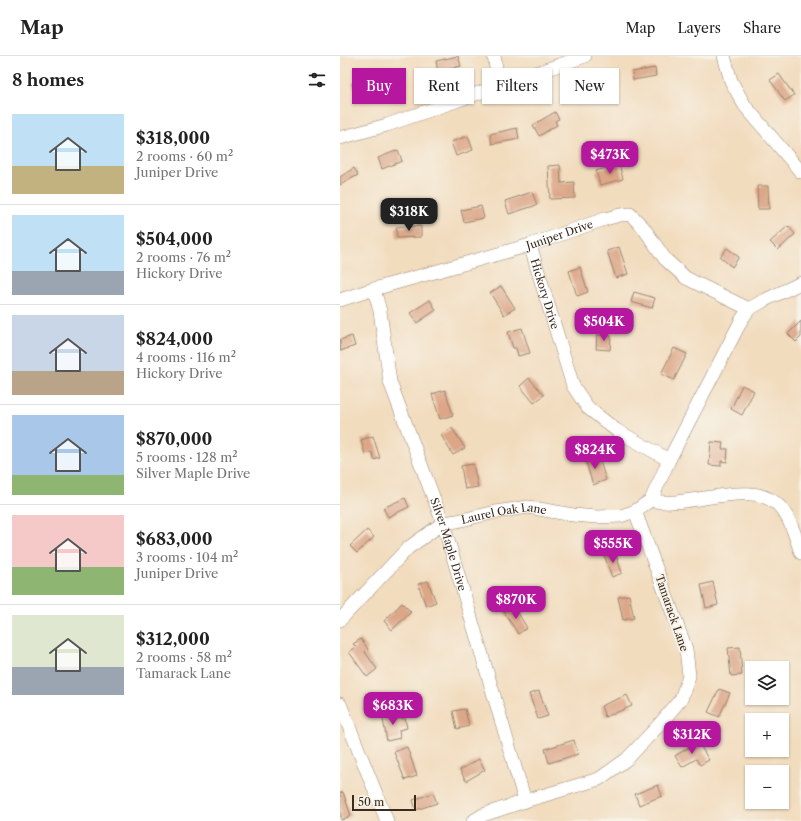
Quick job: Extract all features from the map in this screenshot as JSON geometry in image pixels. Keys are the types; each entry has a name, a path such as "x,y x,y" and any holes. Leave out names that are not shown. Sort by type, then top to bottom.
{"street":[{"path":"494,56 496,68"},
{"path":"551,68 585,56"},
{"path":"724,56 731,81 745,106 801,172"},
{"path":"340,138 387,125 482,92"},
{"name":"Juniper Drive","path":"340,300 530,245 605,219 630,214 643,227 665,259 686,278 750,309"},
{"name":"Hickory Drive","path":"530,245 573,386 588,408 616,430 669,460"},
{"path":"635,512 651,500 669,460 742,319 750,309 763,301 801,283"},
{"name":"Silver Maple Drive","path":"374,289 380,311 390,382 443,523 525,801"},
{"path":"651,500 660,503 670,503 707,497 746,494 768,498 781,508 790,522 801,553"},
{"name":"Laurel Oak Lane","path":"340,620 408,548 443,523 528,507 597,518 621,516 635,512"},
{"name":"Tamarack Lane","path":"525,801 599,779 627,759 659,725 681,698 690,676 686,649 635,512"},
{"path":"340,704 387,821"},
{"path":"473,821 483,815 525,801"}],"building":[{"path":"458,56 461,66 453,68 437,68 436,61"},
{"path":"655,68 656,76 633,80 632,72"},
{"path":"779,74 794,95 785,101 770,80"},
{"path":"555,112 559,119 555,121 557,125 539,136 533,125"},
{"path":"517,128 519,139 492,144 490,134"},
{"path":"468,136 473,150 456,156 451,142"},
{"path":"398,150 402,161 382,169 378,158"},
{"path":"619,164 623,179 600,185 596,171"},
{"path":"560,165 561,183 574,182 575,198 550,199 548,166"},
{"path":"354,168 358,175 340,185 340,177"},
{"path":"757,186 768,186 769,209 758,209"},
{"path":"532,192 537,205 509,214 505,201"},
{"path":"481,206 484,218 464,222 461,210"},
{"path":"421,226 421,237 397,238 396,227"},
{"path":"788,226 795,234 778,250 770,242"},
{"path":"619,247 628,274 616,278 607,251"},
{"path":"727,248 739,257 732,267 720,257"},
{"path":"580,267 588,292 577,296 569,271"},
{"path":"501,286 515,308 504,315 490,293"},
{"path":"634,292 655,298 652,308 631,302"},
{"path":"430,300 436,310 417,323 410,313"},
{"path":"801,321 801,337 796,342 788,334"},
{"path":"522,328 530,353 518,356 516,348 513,348 508,332"},
{"path":"597,335 611,336 610,350 596,349"},
{"path":"352,336 355,346 340,351 340,340"},
{"path":"674,348 687,354 674,380 661,374"},
{"path":"529,378 544,395 534,403 520,386"},
{"path":"742,385 754,391 742,415 731,409"},
{"path":"445,390 453,415 440,419 432,394"},
{"path":"452,428 465,448 453,455 441,435"},
{"path":"373,436 380,458 374,460 372,452 365,454 361,440"},
{"path":"711,442 723,443 722,449 728,449 727,462 721,461 721,466 709,465"},
{"path":"598,455 606,480 593,485 585,459"},
{"path":"473,464 478,487 465,489 461,466"},
{"path":"405,498 409,507 388,517 383,508"},
{"path":"367,530 374,537 357,553 350,546"},
{"path":"615,552 622,573 612,577 604,555"},
{"path":"428,581 436,602 426,606 418,584"},
{"path":"713,582 718,605 706,608 701,585"},
{"path":"629,595 634,618 623,620 618,597"},
{"path":"402,603 411,612 392,630 384,621"},
{"path":"514,606 527,628 518,634 504,612"},
{"path":"361,639 368,649 365,652 377,669 367,677 349,652 356,647 353,644"},
{"path":"740,647 742,675 731,676 728,648"},
{"path":"719,689 730,693 719,717 708,712"},
{"path":"539,691 548,716 538,719 529,694"},
{"path":"627,695 632,706 605,717 601,706"},
{"path":"465,709 469,726 457,729 453,711"},
{"path":"395,711 397,719 405,718 407,728 399,730 400,738 387,741 382,714"},
{"path":"574,740 578,754 549,763 545,749"},
{"path":"698,742 709,760 700,765 696,759 682,767 675,756"},
{"path":"407,747 417,776 405,780 394,752"},
{"path":"479,759 485,770 466,781 460,770"},
{"path":"658,785 662,796 639,805 635,794"},
{"path":"343,792 351,816 341,820 340,793"},
{"path":"433,793 437,803 416,810 413,800"}]}
